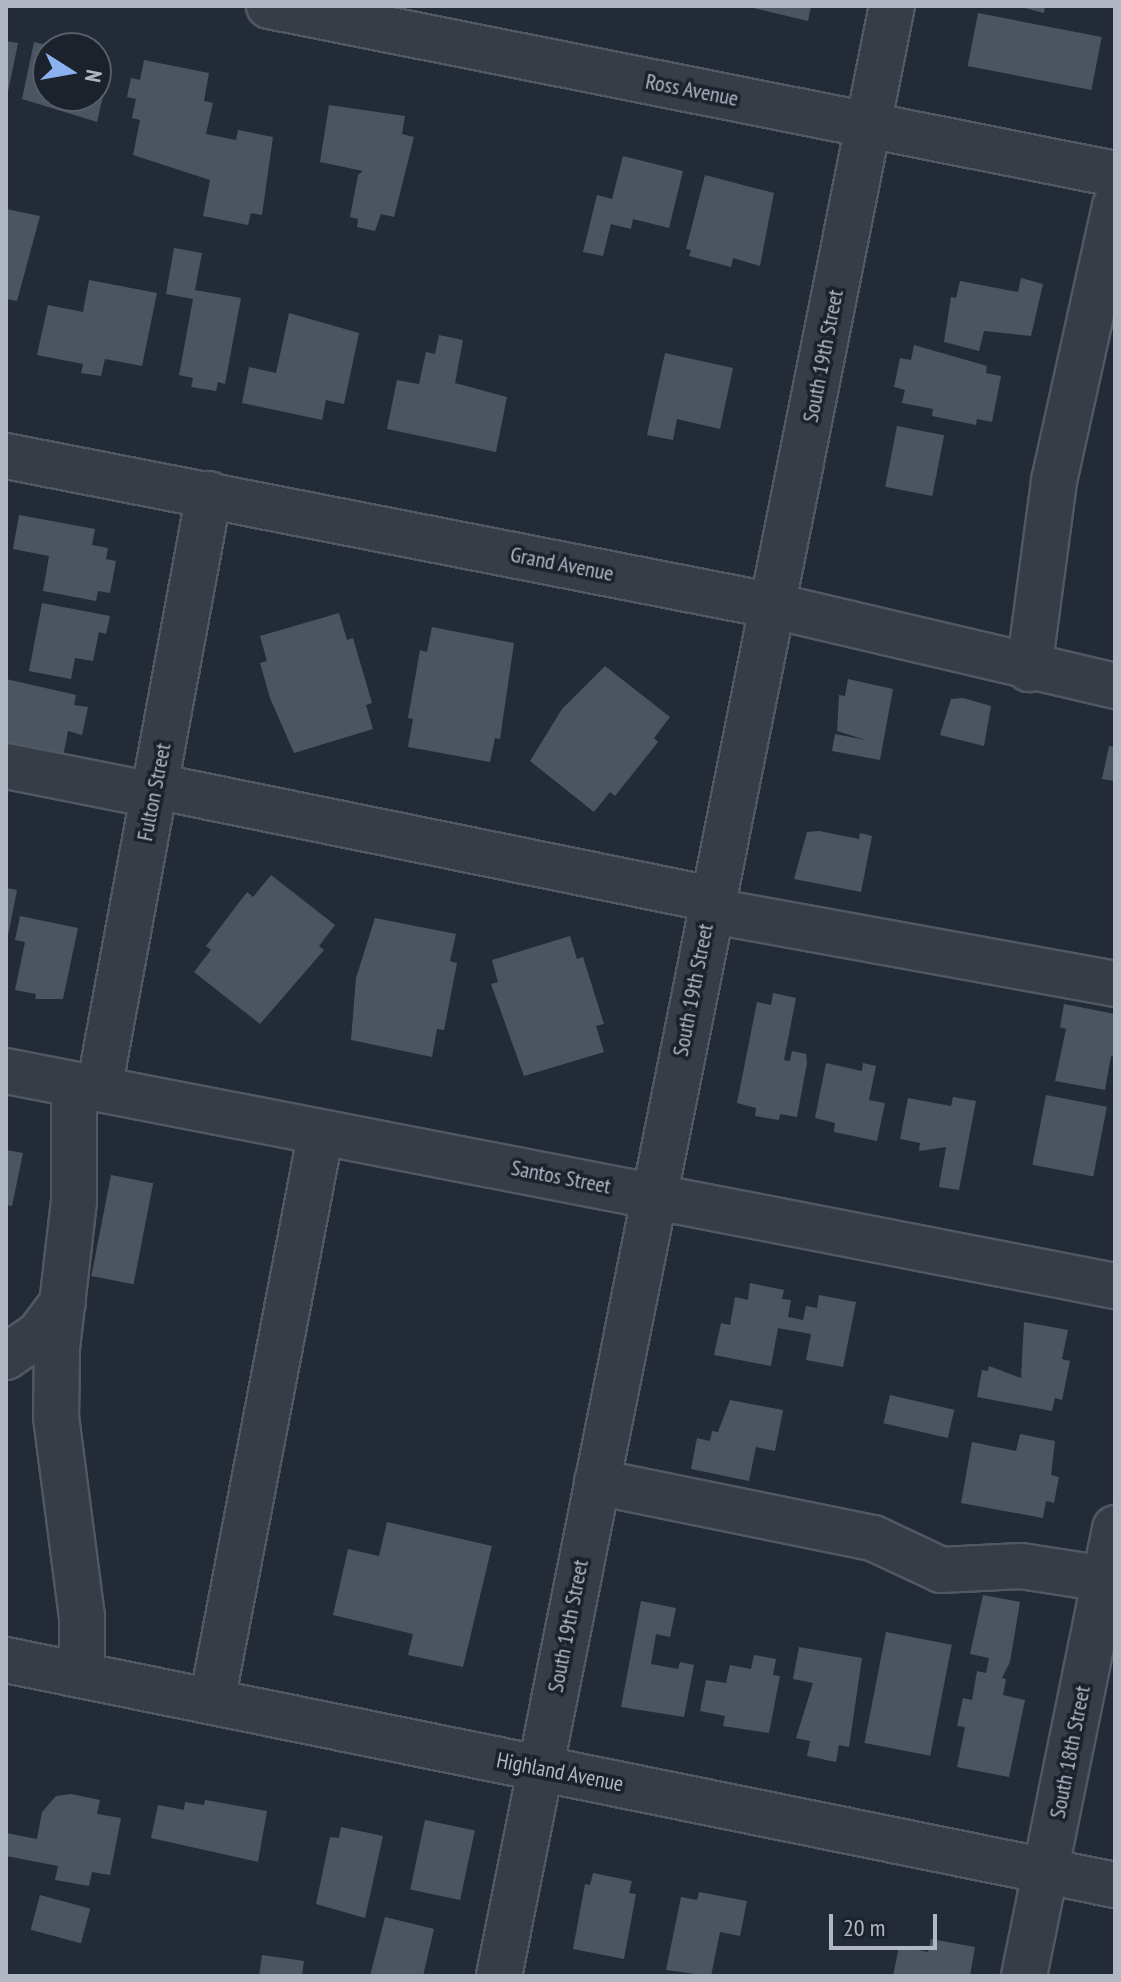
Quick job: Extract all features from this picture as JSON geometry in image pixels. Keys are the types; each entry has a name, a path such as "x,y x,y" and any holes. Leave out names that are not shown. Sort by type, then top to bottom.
{"street":[{"name":"Ross Avenue","path":"269,6 1115,174"},
{"name":"South 19th Street","path":"499,1976 652,1194 774,606 892,6"},
{"path":"1029,669 1054,481 1115,206"},
{"name":"Grand Avenue","path":"6,456 774,606 1029,669 1115,686"},
{"name":"Fulton Street","path":"82,1675 82,1617 56,1417 63,1302 87,1087 154,790 209,494"},
{"path":"6,766 154,790 1115,984"},
{"name":"Santos Street","path":"6,1071 1115,1286"},
{"path":"212,1701 321,1132"},
{"path":"6,1357 39,1334 63,1302"},
{"path":"597,1482 873,1538 941,1570 1021,1566 1105,1579"},
{"name":"South 18th Street","path":"1024,1976 1115,1528"},
{"name":"Highland Avenue","path":"6,1660 1115,1885"}],"building":[{"path":"745,6 811,6 808,21"},
{"path":"1017,6 1045,6 1044,13"},
{"path":"978,13 1102,37 1091,90 968,66"},
{"path":"6,41 18,43 7,97 6,97"},
{"path":"32,52 32,102 22,99"},
{"path":"144,60 209,73 204,101 213,103 206,134 236,140 238,130 273,137 262,215 251,213 248,225 203,216 210,180 133,155 140,120 132,118 136,99 127,97 131,78 140,80"},
{"path":"329,105 405,116 402,134 414,137 394,217 381,214 375,231 357,227 358,219 350,217 358,175 363,171 320,162"},
{"path":"64,112 99,112 97,122"},
{"path":"623,156 683,171 669,228 633,219 631,229 611,224 603,256 583,252 597,195 612,199"},
{"path":"705,175 774,193 760,266 733,258 731,267 689,256 691,250 686,249"},
{"path":"6,209 40,216 17,301 6,299"},
{"path":"174,248 202,253 195,290 241,298 225,384 218,382 216,391 191,387 193,378 179,375 193,299 166,294"},
{"path":"1021,278 1043,284 1031,336 984,331 979,351 944,342 951,297 956,298 960,281 1018,292"},
{"path":"89,280 157,293 142,366 105,359 101,376 81,373 83,364 37,355 48,305 83,312"},
{"path":"289,313 359,333 344,404 326,400 322,420 242,403 249,367 276,373"},
{"path":"439,335 463,340 455,383 507,397 496,452 387,429 397,380 419,384 426,352 435,354"},
{"path":"914,345 987,366 986,373 1001,376 992,422 977,419 976,425 932,416 933,409 902,403 905,390 894,387 900,358 911,360"},
{"path":"665,353 733,368 720,429 677,419 673,440 647,435"},
{"path":"897,426 944,435 932,496 885,487"},
{"path":"19,515 95,529 92,545 108,548 106,559 116,561 110,593 98,591 96,601 43,591 49,556 13,549"},
{"path":"42,603 110,616 106,634 99,632 93,661 75,658 71,679 29,671"},
{"path":"339,613 347,640 353,638 372,703 366,705 373,729 294,753 270,698 260,663 267,661 260,636"},
{"path":"432,627 514,643 500,739 495,738 490,762 408,747 413,719 408,718 420,650 427,652"},
{"path":"605,666 670,717 654,738 658,742 615,796 610,792 594,812 530,761 562,709"},
{"path":"6,679 76,695 74,705 88,707 82,735 68,731 62,763 6,747"},
{"path":"848,679 893,689 880,760 832,751 835,734 866,740 837,731 839,695 845,696"},
{"path":"963,698 991,706 984,746 940,735 951,699"},
{"path":"1109,746 1115,747 1115,781 1102,779"},
{"path":"819,831 859,839 860,833 872,836 861,892 794,879 807,832"},
{"path":"271,875 335,925 319,946 324,950 260,1024 194,972 211,950 206,946 247,892 253,897"},
{"path":"6,888 17,890 7,941 6,941"},
{"path":"20,916 78,928 63,999 35,999 36,994 15,990 25,942 15,940"},
{"path":"375,918 456,934 450,961 457,963 444,1030 437,1029 432,1057 351,1040 356,978"},
{"path":"570,936 577,959 583,957 604,1024 596,1026 604,1052 524,1076 491,984 498,982 492,960"},
{"path":"773,993 796,998 784,1060 790,1061 792,1051 806,1054 807,1063 797,1117 780,1114 779,1120 755,1116 756,1108 737,1103 757,1002 771,1005"},
{"path":"1064,1004 1115,1014 1115,1057 1111,1056 1105,1090 1055,1081 1066,1029 1060,1027"},
{"path":"826,1063 862,1071 863,1063 876,1066 869,1100 885,1103 877,1141 834,1132 835,1123 815,1118"},
{"path":"1046,1095 1107,1107 1093,1177 1032,1165"},
{"path":"953,1097 976,1101 959,1190 939,1187 946,1147 919,1151 920,1143 900,1139 908,1098 951,1106"},
{"path":"6,1150 23,1153 12,1206 6,1205"},
{"path":"111,1175 153,1183 134,1284 91,1276"},
{"path":"750,1283 784,1290 782,1299 791,1300 788,1317 803,1320 806,1306 817,1308 819,1295 856,1302 843,1367 806,1360 811,1334 778,1328 771,1366 714,1355 721,1323 730,1325 735,1297 748,1300"},
{"path":"1024,1322 1068,1330 1062,1359 1070,1361 1062,1400 1055,1398 1052,1411 977,1397 982,1370 988,1371 989,1366 1021,1378"},
{"path":"890,1395 954,1410 948,1438 883,1423"},
{"path":"730,1400 783,1410 775,1451 756,1447 749,1481 691,1469 697,1438 710,1441 712,1431 718,1432"},
{"path":"1020,1434 1055,1441 1051,1475 1059,1477 1054,1503 1046,1501 1043,1518 961,1503 972,1442 1016,1451"},
{"path":"387,1522 492,1546 463,1667 408,1655 413,1634 333,1615 348,1549 379,1556"},
{"path":"983,1595 1020,1602 1010,1662 1002,1678 1006,1679 1003,1695 1025,1700 1009,1777 957,1767 965,1727 957,1726 963,1698 972,1700 977,1671 986,1673 989,1658 970,1654"},
{"path":"641,1601 676,1608 670,1637 656,1634 651,1664 678,1669 680,1662 694,1665 684,1717 621,1707"},
{"path":"886,1632 952,1645 930,1756 864,1743"},
{"path":"799,1647 862,1658 849,1747 839,1745 836,1762 807,1756 810,1741 796,1738 813,1683 793,1679"},
{"path":"754,1655 776,1659 773,1675 780,1676 769,1733 723,1726 725,1716 700,1711 706,1680 726,1683 730,1665 751,1669"},
{"path":"71,1794 100,1800 97,1814 121,1818 110,1875 92,1872 89,1886 55,1880 58,1866 6,1856 6,1833 37,1839 42,1812 56,1796"},
{"path":"205,1800 267,1811 258,1862 151,1838 158,1805 184,1810 185,1802 204,1805"},
{"path":"425,1820 475,1831 460,1900 410,1889"},
{"path":"341,1827 383,1836 365,1918 316,1904 330,1837 339,1838"},
{"path":"593,1873 632,1881 629,1893 636,1894 624,1959 573,1949 585,1884 590,1885"},
{"path":"699,1892 747,1901 740,1936 720,1932 711,1976 666,1970 681,1897 697,1900"},
{"path":"40,1895 90,1908 81,1943 31,1930"},
{"path":"385,1917 434,1929 423,1976 370,1976"},
{"path":"931,1939 975,1947 970,1976 893,1976 899,1946 928,1952"},
{"path":"262,1955 304,1961 302,1976 259,1976"}]}
